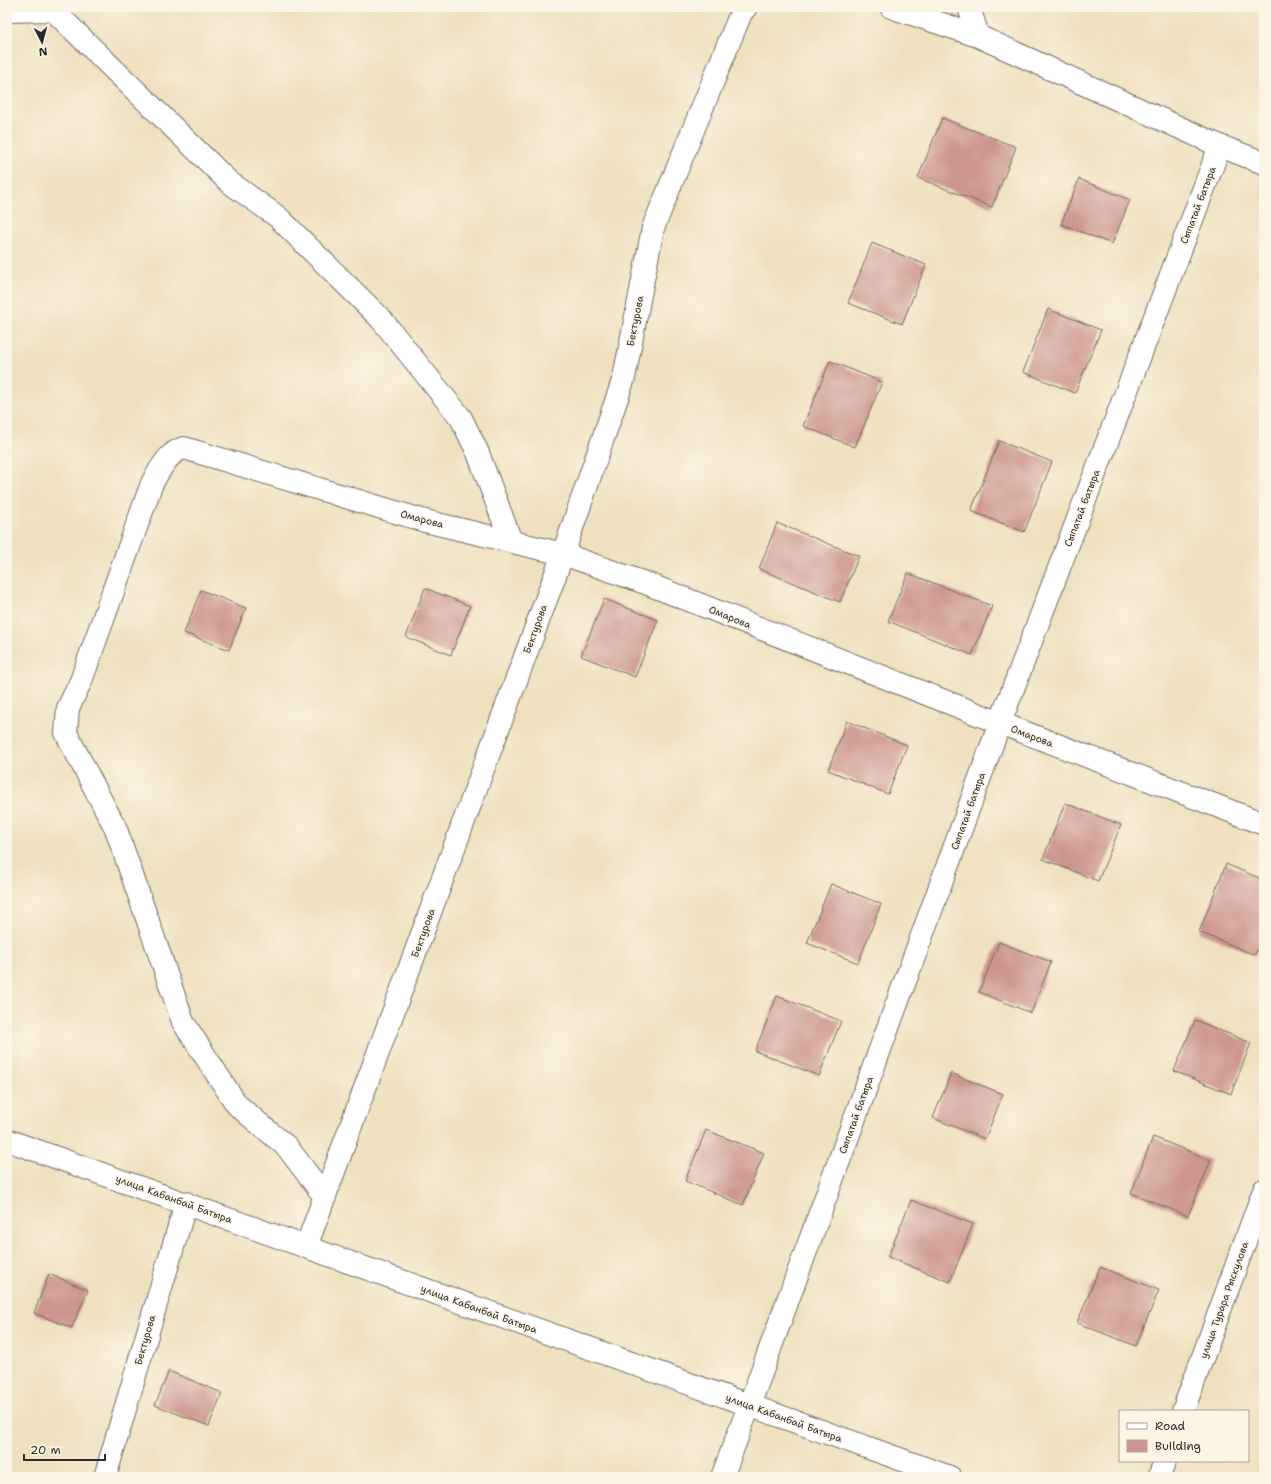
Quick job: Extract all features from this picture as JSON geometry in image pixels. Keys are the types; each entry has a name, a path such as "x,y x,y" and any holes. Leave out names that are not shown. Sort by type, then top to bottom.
{"street":[{"name":"Бектурова","path":"306,1247 563,554 624,378 653,228 741,13 746,7"},
{"path":"891,7 978,36 1220,146 1264,163"},
{"path":"969,7 978,36"},
{"path":"7,10 53,10 229,182 278,217 381,319 461,418 478,452 510,541"},
{"name":"Сыпатай батыра","path":"722,1477 1000,723 1220,146"},
{"name":"Омарова","path":"325,1197 287,1147 237,1105 183,1022 116,828 66,733 68,708 81,681 152,483 164,464 176,450 184,448 425,521 563,554 648,584 1000,723 1264,824"},
{"name":"улица Кабанбай Батыра","path":"7,1140 950,1477"},
{"name":"улица Турара Рыскулова","path":"1183,1410 1264,1190"},
{"name":"Бектурова","path":"105,1477 186,1203"},
{"path":"1159,1477 1165,1462"}],"building":[{"path":"942,118 1016,147 992,207 918,178"},
{"path":"1079,179 1130,200 1112,244 1061,224"},
{"path":"872,243 926,265 902,324 848,303"},
{"path":"1048,309 1101,330 1075,393 1023,372"},
{"path":"830,361 882,382 855,447 803,426"},
{"path":"999,441 1052,462 1024,532 971,511"},
{"path":"777,523 859,556 840,602 759,569"},
{"path":"908,573 992,606 972,655 888,621"},
{"path":"425,588 470,606 451,655 406,637"},
{"path":"201,590 246,608 229,650 184,633"},
{"path":"604,599 658,620 635,677 581,656"},
{"path":"847,721 907,745 888,794 828,770"},
{"path":"1065,803 1121,825 1098,881 1043,859"},
{"path":"1226,864 1264,880 1264,933 1255,955 1199,932"},
{"path":"831,884 881,904 858,963 807,943"},
{"path":"999,942 1051,962 1031,1013 979,992"},
{"path":"777,996 841,1021 819,1076 755,1051"},
{"path":"1195,1020 1251,1043 1231,1094 1174,1071"},
{"path":"951,1073 1003,1094 985,1139 933,1118"},
{"path":"706,1130 764,1153 743,1205 685,1181"},
{"path":"1153,1137 1211,1160 1188,1216 1131,1193"},
{"path":"911,1200 973,1224 950,1282 888,1257"},
{"path":"1100,1267 1159,1290 1136,1346 1077,1323"},
{"path":"49,1274 88,1290 72,1328 34,1313"},
{"path":"169,1371 222,1393 209,1426 155,1405"}]}
